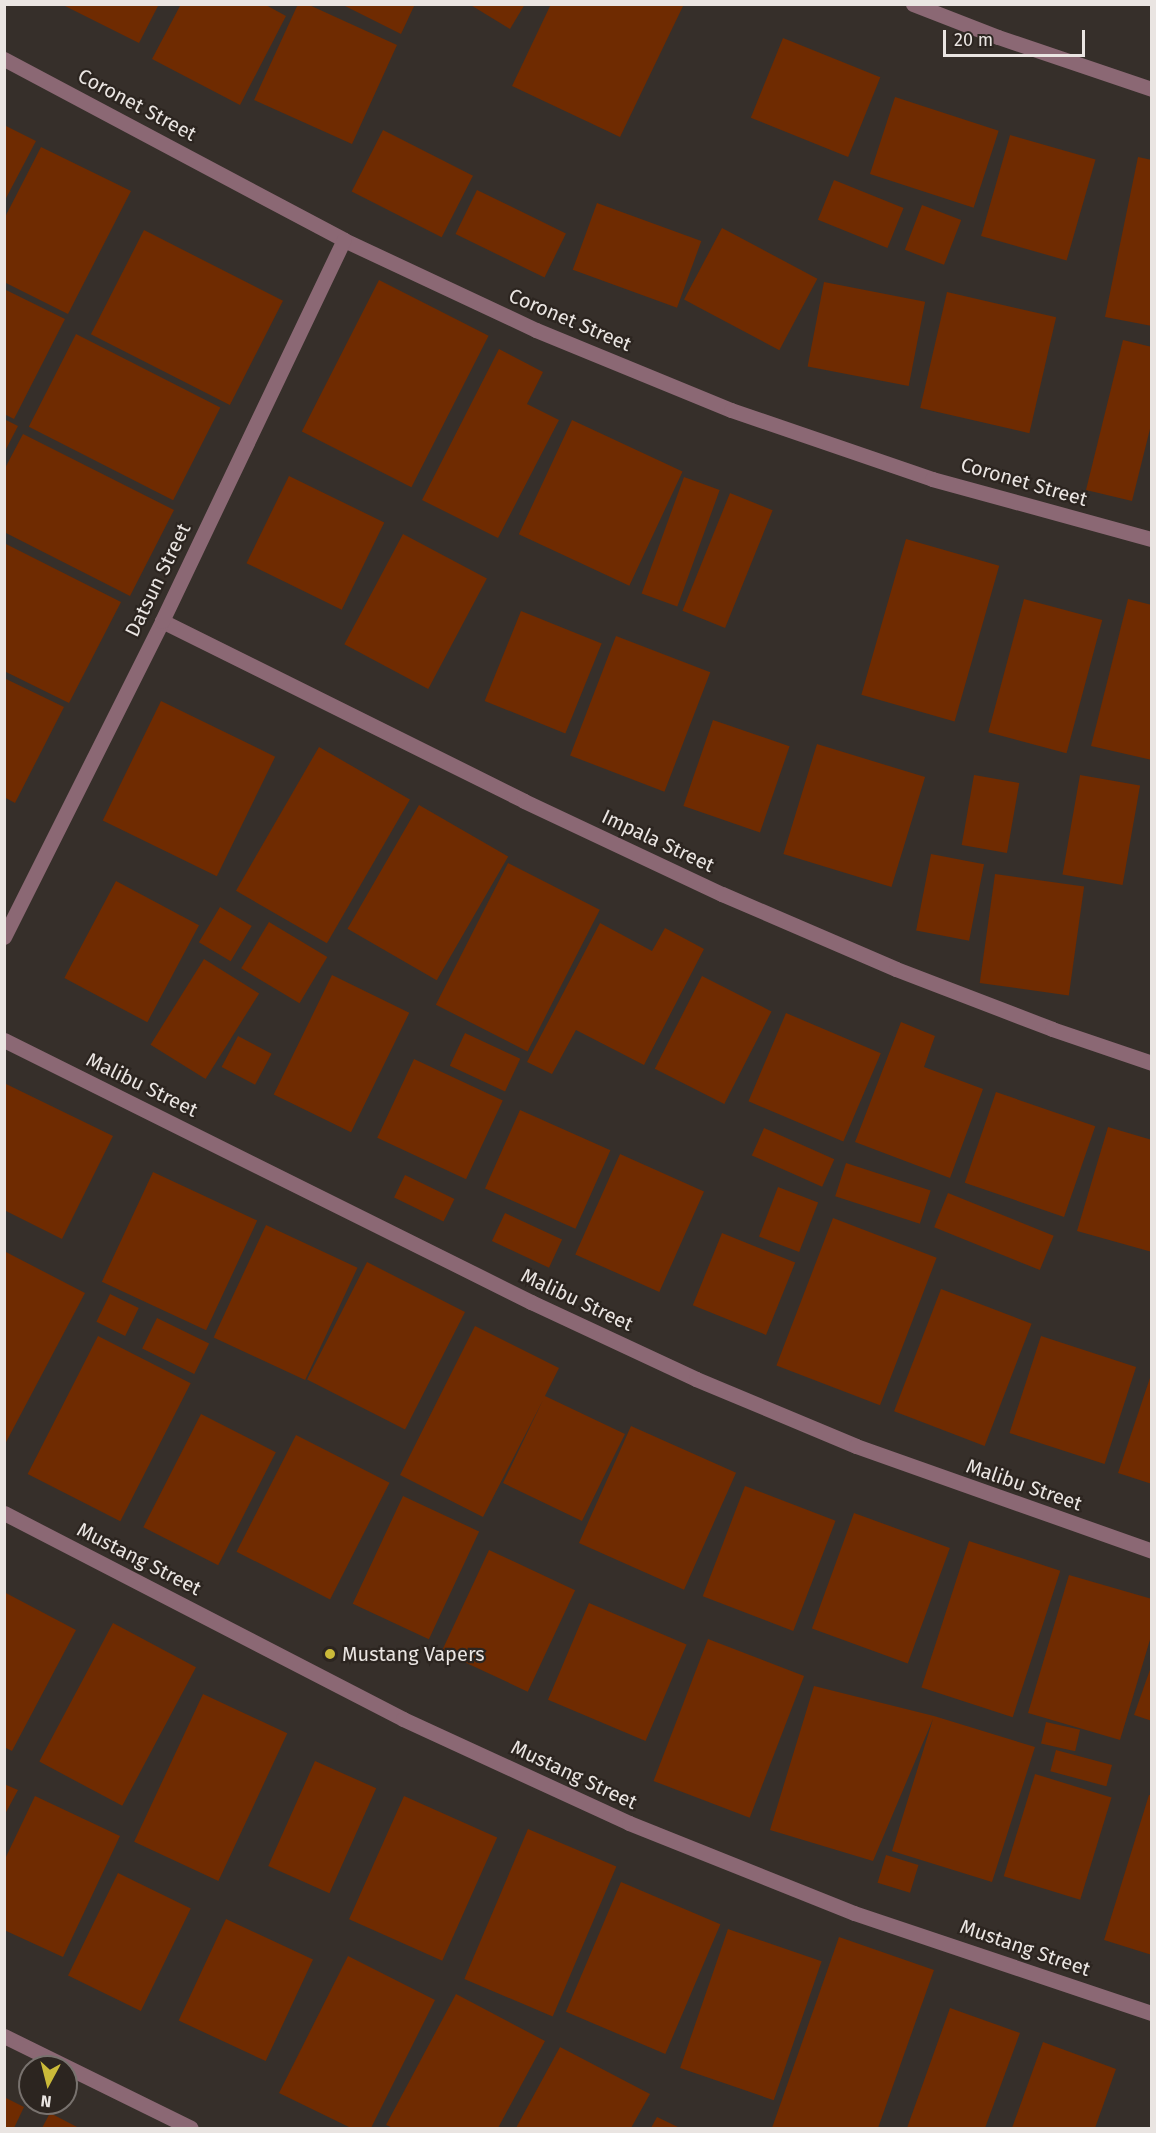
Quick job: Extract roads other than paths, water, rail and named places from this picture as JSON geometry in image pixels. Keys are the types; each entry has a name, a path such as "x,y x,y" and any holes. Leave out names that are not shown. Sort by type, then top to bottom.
{"street":[{"path":"913,4 998,37 1152,89"},
{"name":"Coronet Street","path":"4,59 344,240 536,330 731,410 932,479 1152,539"},
{"name":"Datsun Street","path":"4,937 162,621 344,240"},
{"name":"Impala Street","path":"162,621 524,801 722,894 897,969 1052,1029 1152,1063"},
{"name":"Malibu Street","path":"4,1040 520,1296 696,1379 856,1446 1152,1551"},
{"name":"Mustang Street","path":"4,1513 403,1719 629,1824 854,1913 1152,2013"},
{"path":"4,2036 191,2128"}],"place":[{"name":"Mustang Vapers","path":"330,1654"}]}
